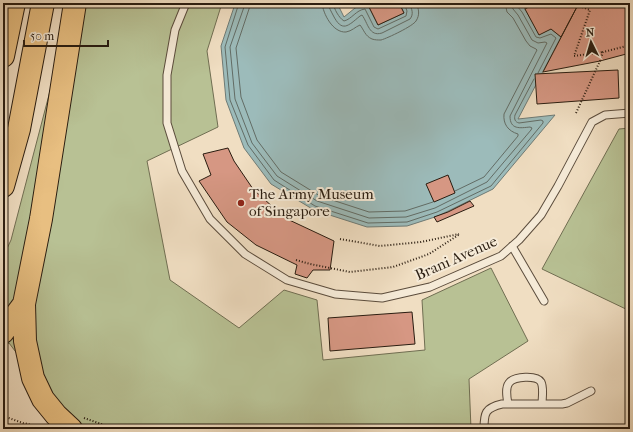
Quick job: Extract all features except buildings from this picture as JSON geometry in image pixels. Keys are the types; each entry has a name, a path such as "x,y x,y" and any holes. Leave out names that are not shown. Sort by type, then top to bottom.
{"highway":[{"path":"3,56 14,3"},
{"path":"3,186 19,129 43,3"},
{"path":"75,3 41,219 24,304 25,341 33,378 43,399 56,415 76,423"},
{"path":"3,332 24,304"}],"lane":[{"name":"Brani Avenue","path":"186,3 175,30 167,75 167,123 182,171 210,219 245,254 287,280 335,294 382,298 430,287 501,256 519,240 541,215 592,122 605,115 630,113"},
{"path":"512,246 544,301"},
{"path":"508,404 507,388 510,382 517,378 535,378 542,384 542,404"},
{"path":"484,429 484,417 487,410 494,406 508,404 562,404 591,391"}],"path":[{"path":"572,3 590,10 574,56 602,52 630,45"},
{"path":"576,113 600,61 602,52"},
{"path":"296,260 350,272 393,267 429,254 460,234 421,242 380,246 340,239"},
{"path":"3,416 23,423 49,429"},
{"path":"76,423 88,419 116,429"},
{"path":"321,429 329,425"}],"green space":[{"path":"73,3 222,3 207,51 218,127 147,161 170,280 239,328 284,290 317,300 323,360 425,350 422,300 491,268 528,341 469,379 471,429 84,429 68,421 9,343 3,348 3,257 11,240"},
{"path":"630,128 630,311 542,269 619,129"}],"water":[{"path":"236,3 337,3 344,17 355,8 367,3 378,25 404,13 399,3 519,3 525,9 539,34 551,29 561,37 518,119 555,115 493,189 438,216 407,226 367,227 314,210 271,184 244,148 226,100 221,46"}],"waterway":[{"path":"619,426 630,426"}],"place":[{"name":"The Army Museum of Singapore","path":"241,203"}]}
